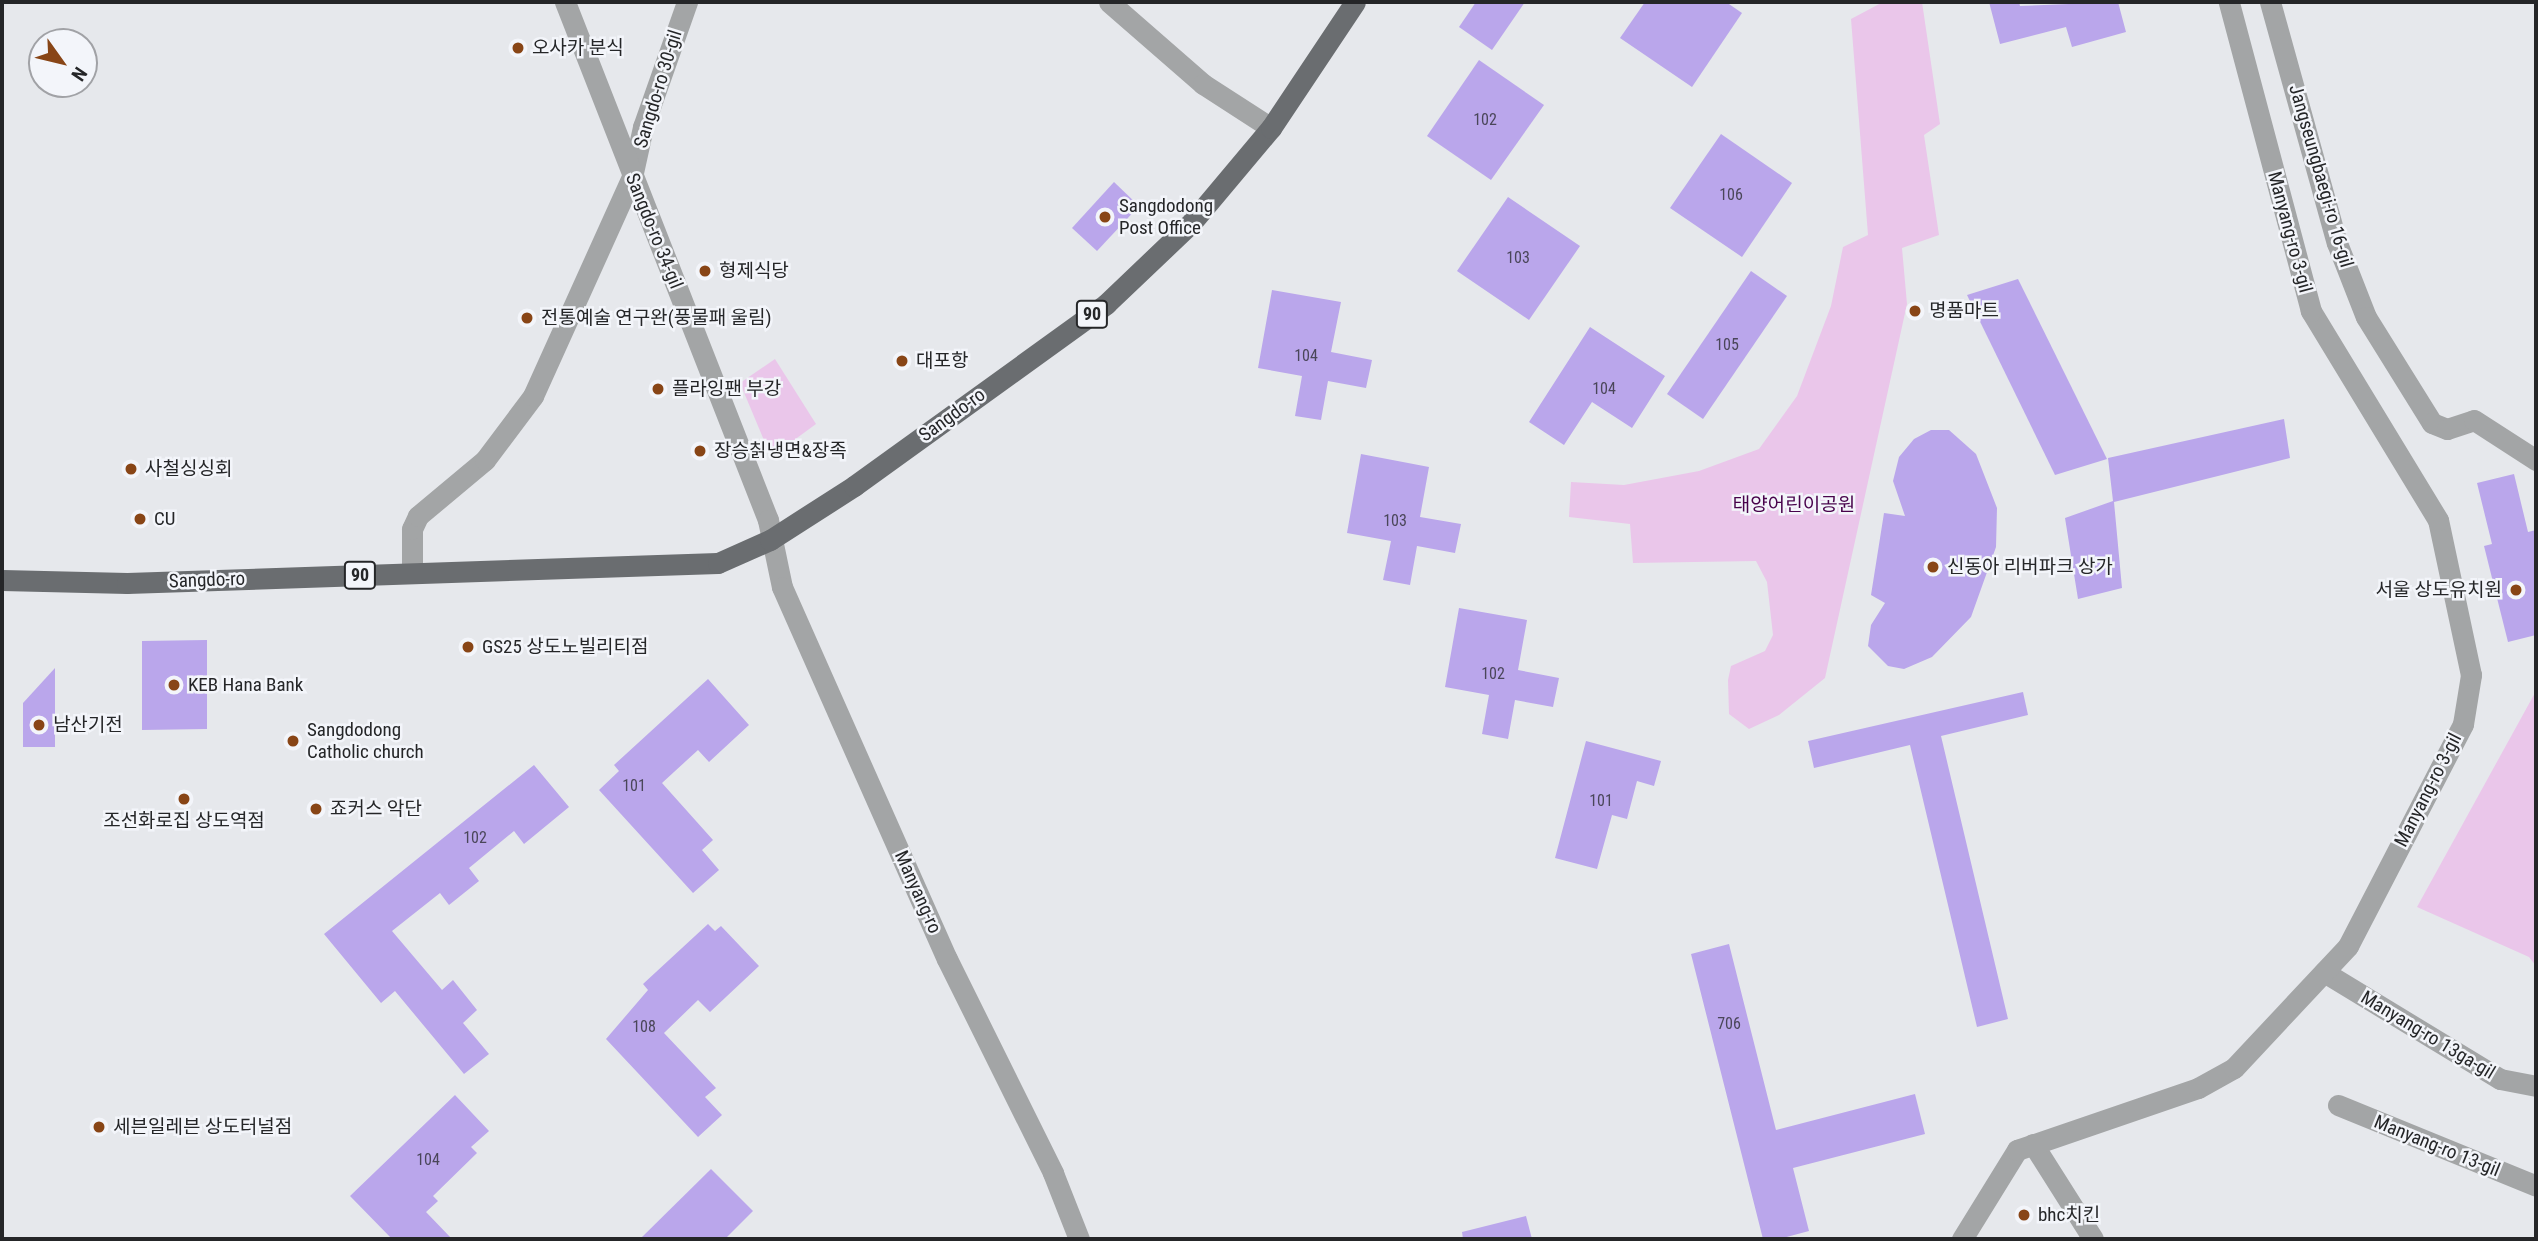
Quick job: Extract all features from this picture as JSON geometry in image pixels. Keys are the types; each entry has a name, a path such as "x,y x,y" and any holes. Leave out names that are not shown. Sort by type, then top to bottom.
{"main road":[{"name":"Sangdo-ro","path":"2,580 127,583 718,563 770,540 854,486 1106,304 1192,222 1271,128 1355,2"}],"street":[{"name":"Sangdo-ro 34-gil","path":"565,2 768,520 770,540"},
{"name":"Sangdo-ro 30-gil","path":"632,177 643,127 687,2"},
{"path":"1109,2 1203,84 1271,128"},
{"name":"Manyang-ro 3-gil","path":"1962,1239 2017,1150 2198,1088 2234,1068 2348,946 2462,724 2471,675 2438,520 2311,311 2228,2"},
{"name":"Jangseungbaegi-ro 16-gil","path":"2270,2 2337,243 2366,317 2432,423 2447,429 2474,420 2536,460"},
{"path":"412,573 412,529 418,516 485,460 533,396 632,177"},
{"name":"Manyang-ro","path":"770,540 782,587 947,959 1053,1172 1079,1239"},
{"name":"Manyang-ro 13ga-gil","path":"2324,972 2500,1079 2536,1086"},
{"name":"Manyang-ro 13-gil","path":"2338,1105 2536,1186"},
{"path":"2033,1144 2093,1239"}],"green space":[{"name":"태양어린이공원","path":"1883,2 1922,2 1940,124 1924,135 1939,235 1902,248 1907,304 1825,678 1779,715 1749,729 1729,714 1728,680 1731,666 1765,651 1773,635 1767,582 1756,561 1633,563 1630,524 1569,517 1571,482 1624,485 1699,471 1759,449 1797,396 1831,306 1843,247 1868,235 1851,19"},
{"path":"775,359 816,424 771,457 740,383"},
{"path":"2536,691 2536,966 2529,957 2417,907"}],"building":[{"path":"1476,2 1525,2 1492,50 1459,27"},
{"path":"1645,2 1726,2 1742,13 1692,87 1620,38"},
{"path":"1989,2 2019,2 2020,6 2118,2 2126,32 2072,47 2066,27 2000,44"},
{"path":"1479,60 1544,105 1491,180 1427,136"},
{"path":"1721,134 1792,183 1742,257 1670,208"},
{"name":"Sangdodong Post Office","path":"1114,182 1139,206 1097,251 1072,228"},
{"path":"1508,197 1580,246 1529,320 1457,271"},
{"path":"1751,271 1787,296 1703,419 1667,394"},
{"path":"2018,279 2107,459 2055,475 1967,295"},
{"path":"1272,290 1341,302 1331,352 1372,360 1366,388 1328,381 1321,420 1295,416 1302,376 1258,368"},
{"path":"1590,327 1665,376 1632,428 1592,402 1564,445 1529,422"},
{"path":"2284,419 2290,458 2114,502 2122,588 2078,599 2065,518 2113,501 2108,458"},
{"name":"신동아 리버파크 상가","path":"1931,430 1949,430 1976,454 1997,508 1996,547 1971,617 1932,657 1904,669 1888,666 1868,646 1871,625 1885,603 1871,595 1884,513 1905,516 1893,481 1899,457 1914,439"},
{"path":"1361,454 1429,467 1420,517 1461,524 1455,553 1417,546 1410,585 1383,580 1391,541 1347,533"},
{"name":"서울 상도유치원","path":"2514,474 2528,532 2536,530 2536,635 2508,642 2484,546 2492,544 2477,483"},
{"path":"1459,608 1527,620 1518,670 1559,678 1553,707 1515,700 1508,739 1482,734 1489,695 1445,687"},
{"name":"KEB Hana Bank","path":"207,640 207,729 142,730 142,641"},
{"name":"남산기전","path":"55,668 55,747 23,747 23,703"},
{"path":"708,679 749,725 709,762 698,750 662,783 713,840 702,850 719,870 693,893 599,790 619,771 614,765"},
{"path":"2023,692 2028,715 1941,736 2008,1019 1977,1027 1910,745 1814,768 1808,741"},
{"path":"1586,741 1661,761 1654,786 1637,781 1627,819 1612,815 1597,869 1555,858"},
{"path":"534,765 569,807 524,844 514,831 469,868 479,881 449,905 440,893 392,931 442,990 453,980 477,1010 463,1023 489,1054 464,1074 395,991 381,1003 324,934"},
{"path":"708,924 715,931 721,926 759,966 710,1012 698,1000 664,1033 716,1088 705,1097 722,1115 698,1137 606,1039 648,990 643,984"},
{"path":"1729,944 1776,1130 1915,1094 1925,1134 1793,1168 1809,1231 1779,1239 1763,1239 1691,954"},
{"path":"455,1095 489,1131 471,1147 477,1153 433,1196 438,1201 426,1212 452,1239 392,1239 350,1196"},
{"path":"711,1169 753,1211 725,1239 640,1239"},
{"path":"1526,1216 1532,1239 1463,1239 1462,1232"}],"place":[{"name":"오사카 분식","path":"518,48"},
{"name":"Sangdodong Post Office","path":"1105,217"},
{"name":"형제식당","path":"705,271"},
{"name":"명품마트","path":"1915,311"},
{"name":"전통예술 연구완(풍물패 울림)","path":"527,318"},
{"name":"대포항","path":"902,361"},
{"name":"플라잉팬 부강","path":"658,389"},
{"name":"장승칡냉면&장족","path":"700,451"},
{"name":"사철싱싱회","path":"131,469"},
{"name":"CU","path":"140,519"},
{"name":"신동아 리버파크 상가","path":"1933,567"},
{"name":"서울 상도유치원","path":"2516,590"},
{"name":"GS25 상도노빌리티점","path":"468,647"},
{"name":"KEB Hana Bank","path":"174,685"},
{"name":"남산기전","path":"39,725"},
{"name":"Sangdodong Catholic church","path":"293,741"},
{"name":"조선화로집 상도역점","path":"184,799"},
{"name":"죠커스 악단","path":"316,809"},
{"name":"세븐일레븐 상도터널점","path":"99,1127"},
{"name":"bhc치킨","path":"2024,1215"}]}
